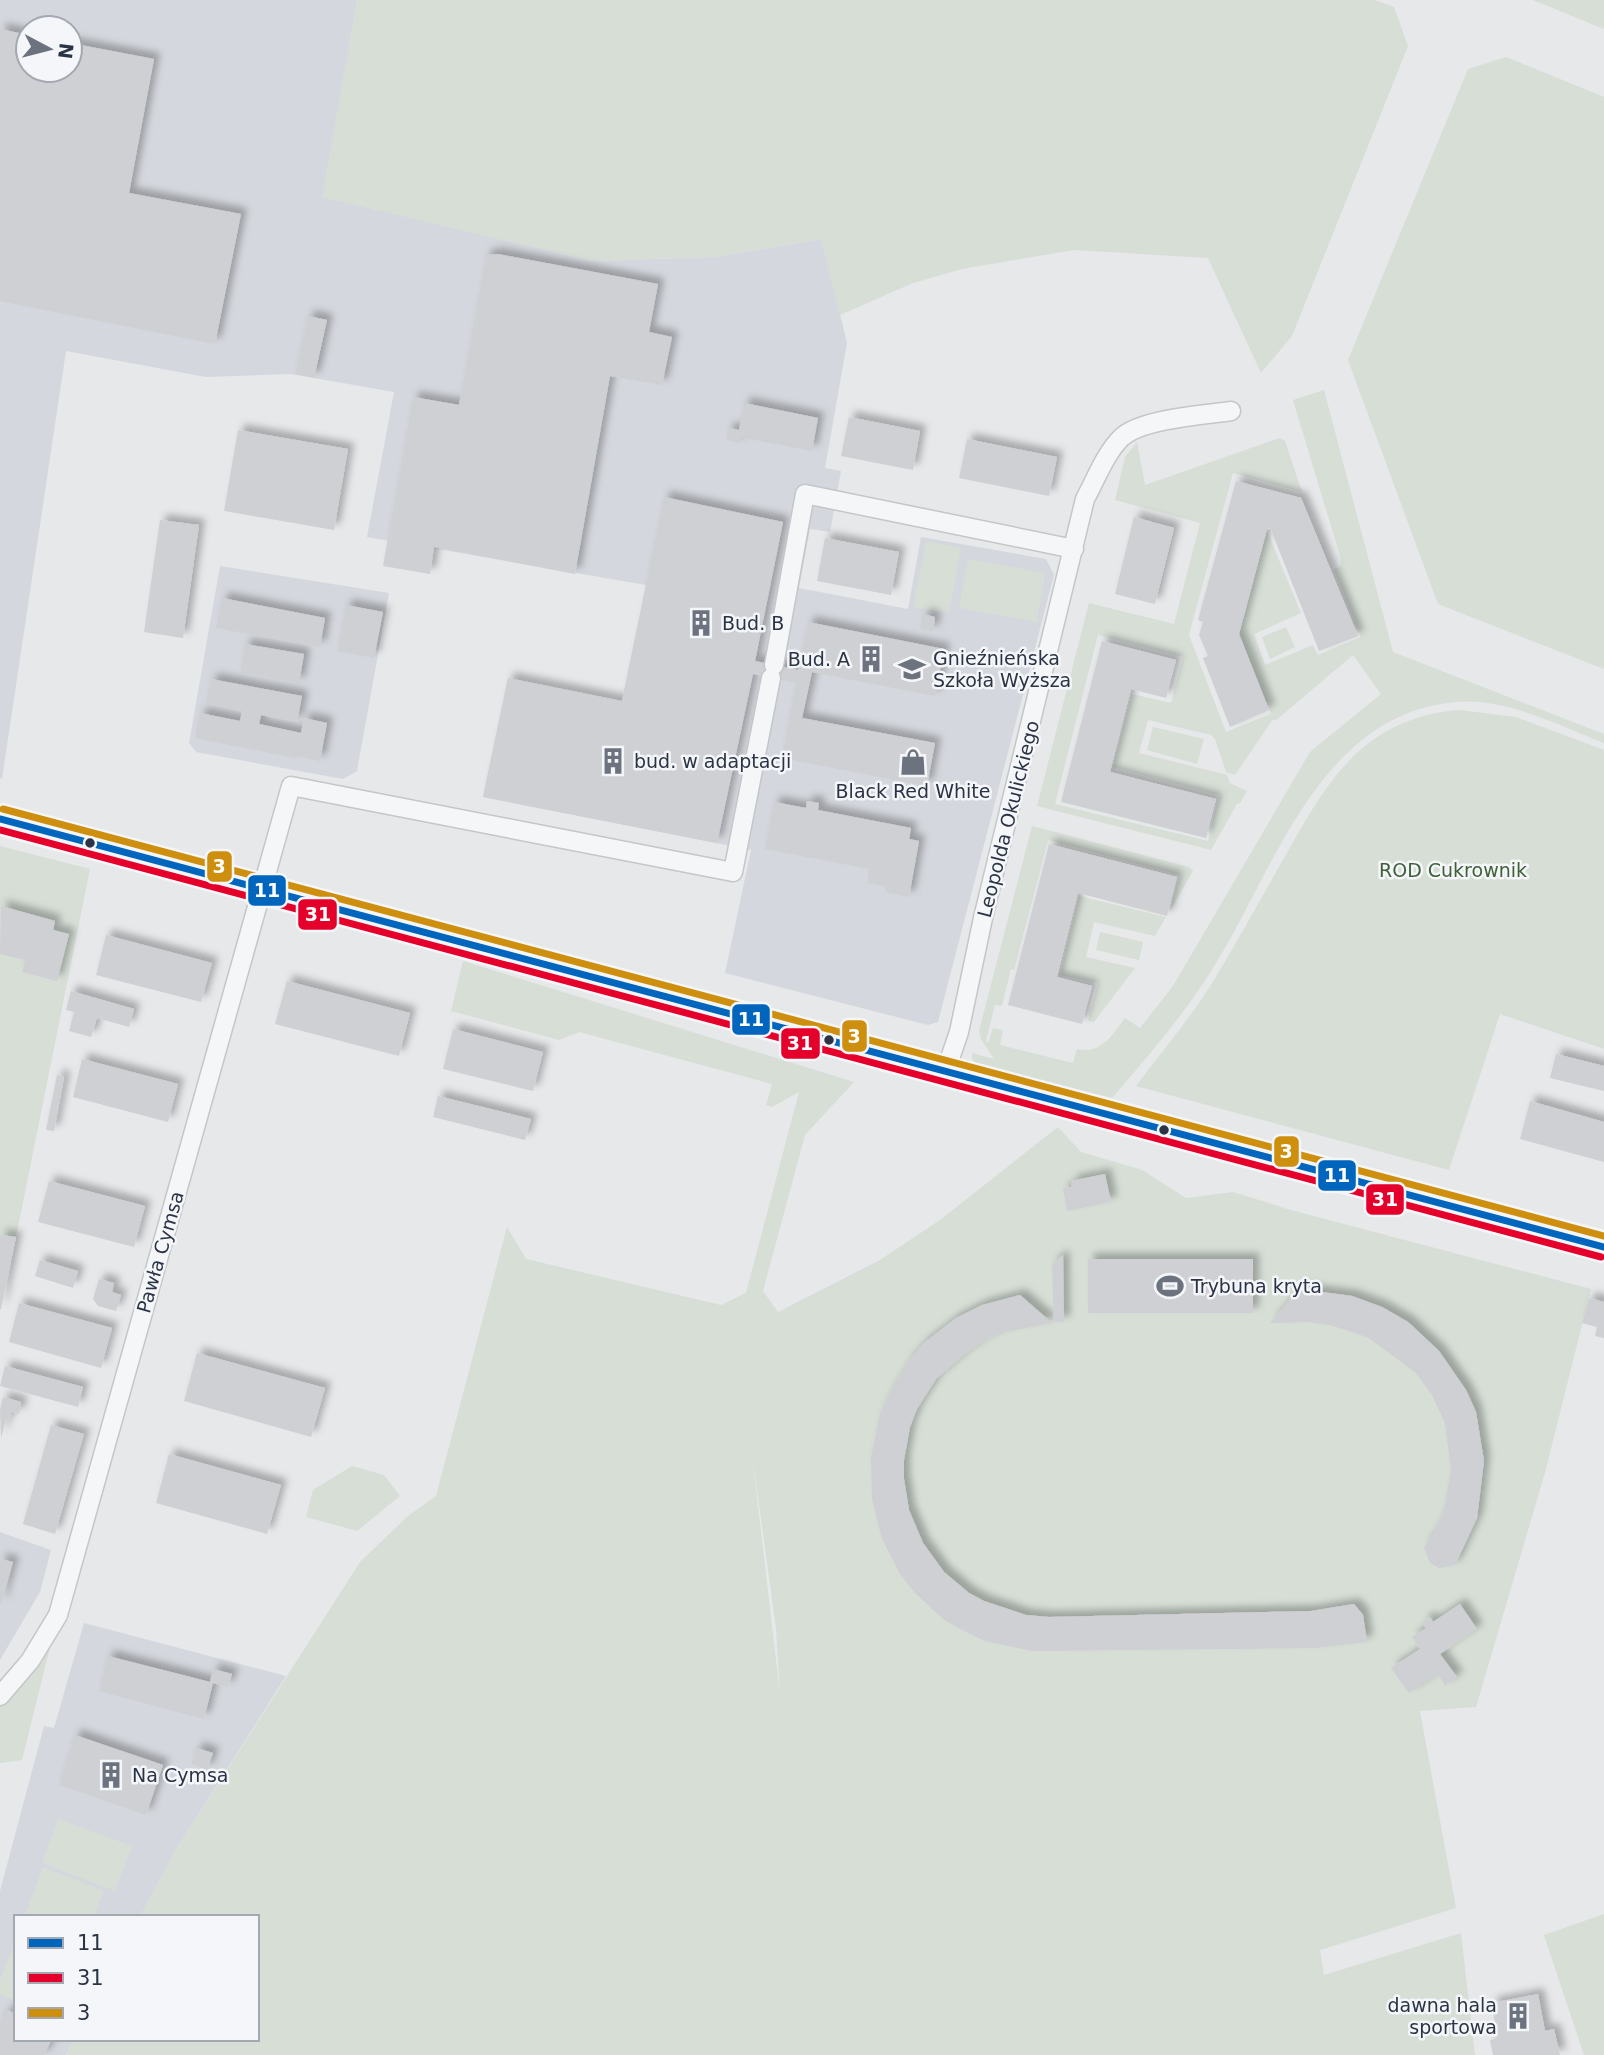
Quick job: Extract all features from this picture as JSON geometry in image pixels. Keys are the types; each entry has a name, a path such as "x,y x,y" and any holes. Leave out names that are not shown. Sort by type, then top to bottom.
{"street":[{"name":"Leopolda Okulickiego","path":"946,1070 959,1032 983,918 1085,499 1110,451 1123,436 1141,426 1231,411"},
{"name":"Pawła Cymsa","path":"0,1696 30,1661 58,1615 261,888 292,786 733,872 805,494 1074,549"},
{"path":"0,818 1604,1247"}],"shaded area":[{"path":"0,0 357,0 323,197 593,261 714,257 822,239 847,343 825,468 841,471 830,532 810,529 799,588 908,609 921,537 1046,559 1054,575 938,1022 928,1025 725,973 751,850 483,797 508,678 622,701 646,585 367,537 394,392 291,374 206,377 66,351 2,779"},
{"path":"220,566 389,593 357,771 343,779 196,752 189,743"},
{"path":"0,1532 51,1550 40,1592 0,1660"},
{"path":"84,1623 286,1676 174,1853 141,1915 14,1915 14,2041 73,2041 66,2055 0,2055 0,1891 44,1726 54,1728"}],"green space":[{"path":"357,0 1375,0 1394,7 1408,46 1292,336 1261,373 1208,258 1074,250 962,269 913,283 840,315 821,239 714,257 593,261 322,197"},
{"path":"1533,0 1604,0 1604,29"},
{"path":"1506,57 1604,97 1604,669 1438,604 1348,360 1468,69"},
{"path":"1324,390 1393,652 1604,734 1604,743 1532,714 1494,704 1456,702 1409,713 1369,735 1335,765 1306,802 1202,985 1165,1035 1112,1098 976,1064 972,1053 994,1059 979,1031 1032,826 1189,867 1193,871 1169,913 1180,875 1048,840 1014,970 1011,969 1002,1006 995,1005 986,1041 988,1043 993,1028 1003,1030 1000,1045 1073,1063 1077,1049 1093,1049 1099,1046 1125,1018 1140,1028 1173,986 1310,752 1381,694 1353,655 1275,721 1273,719 1235,775 1226,772 1215,739 1211,735 1148,720 1139,753 1227,775 1230,783 1247,791 1211,850 1037,806 1089,603 1174,624 1200,523 1115,500 1125,457 1137,442 1145,485 1280,438 1285,441 1302,492 1233,473 1189,635 1226,732 1271,714 1239,634 1267,531 1301,613 1254,634 1265,665 1313,645 1318,655 1361,637 1334,569 1341,566 1340,556 1293,400","holes":["1098,635 1183,657 1171,703 1132,694 1113,767 1219,795 1208,841 1055,804"]},
{"path":"926,541 961,548 949,613 913,607"},
{"path":"968,559 1045,573 1037,622 959,608"},
{"path":"1286,627 1295,647 1270,659 1262,637"},
{"name":"ROD Cukrownik","path":"1459,710 1516,717 1604,750 1604,1049 1500,1014 1449,1170 1136,1086 1208,989 1315,805 1332,781 1351,759 1372,741 1397,726 1425,716"},
{"path":"1153,727 1204,739 1197,764 1147,750"},
{"path":"0,846 90,869 16,1237 0,1235"},
{"path":"1079,896 1166,917 1155,936 1094,922 1086,957 1135,968 1094,1022 1088,1021 1098,983 1060,975"},
{"path":"1100,932 1143,942 1139,960 1096,950"},
{"path":"463,961 854,1082 805,1135 763,1291 778,1312 880,1260 940,1220 1058,1127 1081,1152 1142,1170 1186,1198 1233,1192 1291,1210 1591,1289 1546,1469 1476,1707 1420,1711 1456,1908 1320,1950 1324,1975 1461,1933 1475,2055 66,2055 73,2041 259,2041 259,1915 141,1915 174,1853 360,1562 408,1516 436,1496 507,1227 526,1259 721,1305 746,1293 799,1092 772,1107 766,1105 772,1084 579,1032 559,1040 451,1011","holes":["752,1454 776,1628 780,1694"]},
{"path":"352,1466 384,1475 400,1496 357,1531 306,1517 313,1490"},
{"path":"58,1615 22,1760 0,1763 0,1696"},
{"path":"58,1819 132,1846 115,1891 42,1863"},
{"path":"43,1867 104,1891 95,1915 25,1915"},
{"path":"1604,1914 1604,2055 1584,2055 1544,1935"},
{"path":"14,1944 14,2000 0,1995 0,1980"}],"building":[{"path":"0,29 14,32 14,84 84,84 84,46 154,59 129,193 241,214 215,344 0,301"},
{"path":"498,254 658,284 649,332 672,337 662,385 610,376 575,574 434,547 430,574 383,566 413,397 459,405 486,255"},
{"path":"308,316 327,320 314,378 295,374"},
{"path":"744,403 818,418 812,451 740,437 739,443 726,440 728,428 739,430"},
{"path":"849,417 920,431 913,470 841,456"},
{"path":"238,430 348,449 334,530 224,511"},
{"path":"967,439 1057,457 1049,496 959,478"},
{"path":"1236,481 1301,498 1358,636 1319,651 1271,530 1267,529 1239,634 1269,710 1230,727 1203,658 1208,656 1199,635 1203,622 1198,620"},
{"name":"Gnieźnieńska Szkoła Wyższa","path":"664,497 783,522 755,661 798,670 808,622 944,649 935,696 812,672 802,718 935,743 927,786 782,758 796,683 753,674 717,843 483,797 508,678 622,701"},
{"path":"1134,517 1174,528 1155,604 1115,594"},
{"path":"160,520 199,525 183,638 144,632"},
{"path":"825,538 899,552 891,595 817,581"},
{"path":"222,598 325,618 320,647 216,628"},
{"path":"346,605 383,612 374,658 337,651"},
{"path":"923,614 935,617 933,631 920,629"},
{"path":"1102,641 1176,660 1166,698 1131,689 1110,772 1216,799 1206,838 1061,802"},
{"path":"245,644 304,654 299,683 240,673"},
{"path":"211,679 302,696 297,722 261,715 259,724 301,733 304,718 327,723 320,761 195,738 200,713 240,721 242,711 206,703"},
{"path":"807,801 819,803 818,810 911,828 909,839 919,841 909,897 885,892 886,886 867,883 870,869 765,849 774,802 806,808"},
{"path":"1049,844 1177,877 1167,916 1078,893 1057,977 1092,986 1082,1024 1008,1005"},
{"path":"1,906 55,921 53,930 69,934 57,981 22,972 25,960 0,954"},
{"path":"106,935 212,963 201,1002 96,975"},
{"path":"287,981 410,1013 399,1056 275,1024"},
{"path":"71,991 134,1009 129,1027 97,1018 91,1037 69,1031 74,1012 66,1010"},
{"path":"453,1029 543,1052 533,1091 443,1069"},
{"path":"1556,1054 1604,1066 1604,1091 1550,1078"},
{"path":"82,1059 178,1084 168,1122 73,1097"},
{"path":"57,1075 64,1077 54,1131 46,1130"},
{"path":"438,1096 531,1119 525,1140 433,1117"},
{"path":"1530,1101 1604,1122 1604,1162 1520,1139"},
{"path":"1105,1174 1111,1202 1067,1211 1063,1188 1072,1187 1071,1181"},
{"path":"49,1181 145,1206 134,1247 38,1222"},
{"path":"0,1235 16,1237 1,1309 0,1309"},
{"path":"1063,1255 1064,1322 1054,1322 1052,1264"},
{"name":"Trybuna kryta","path":"1088,1259 1253,1259 1253,1313 1088,1313"},
{"path":"40,1260 78,1271 73,1288 35,1276"},
{"path":"99,1279 114,1283 112,1292 121,1295 116,1311 98,1306 93,1299"},
{"path":"1299,1289 1352,1296 1382,1307 1408,1322 1439,1351 1466,1390 1476,1412 1484,1461 1477,1518 1455,1565 1439,1568 1430,1563 1424,1547 1434,1533 1444,1510 1451,1470 1445,1423 1432,1395 1415,1372 1367,1337 1330,1325 1308,1322 1270,1323"},
{"path":"1020,1295 1052,1323 1000,1333 965,1354 936,1379 917,1409 910,1427 904,1460 909,1510 923,1543 944,1572 969,1593 984,1601 1026,1615 1049,1617 1311,1611 1354,1604 1363,1615 1367,1642 1314,1648 1032,1651 985,1641 964,1631 944,1620 915,1593 900,1574 882,1539 872,1499 871,1457 880,1414 910,1359 924,1343 956,1318 982,1305"},
{"path":"1589,1298 1604,1302 1604,1338 1595,1336 1597,1327 1582,1323"},
{"path":"19,1303 112,1328 101,1368 9,1342"},
{"path":"197,1353 325,1388 311,1437 184,1401"},
{"path":"5,1366 83,1387 78,1407 0,1386"},
{"path":"3,1397 21,1402 19,1414 11,1412 9,1421 6,1420 1,1438 0,1409"},
{"path":"51,1425 84,1434 55,1534 23,1524"},
{"path":"169,1454 281,1485 267,1534 156,1503"},
{"path":"0,1559 13,1562 1,1604 0,1604"},
{"path":"1460,1604 1477,1629 1440,1654 1457,1677 1445,1686 1438,1674 1409,1693 1391,1668 1420,1649 1412,1637 1426,1628 1422,1622 1430,1617 1433,1622"},
{"path":"108,1656 210,1682 213,1669 232,1674 228,1687 213,1683 204,1719 99,1691"},
{"name":"Na Cymsa","path":"75,1735 163,1765 146,1815 59,1785"},
{"path":"197,1748 213,1753 207,1770 191,1764"},
{"name":"dawna hala sportowa","path":"1538,1994 1545,2031 1554,2029 1560,2055 1493,2055 1490,2040 1498,2038 1491,2003"},
{"path":"8,2010 14,2013 14,2041 51,2041 44,2055 0,2055 0,2023"}],"transit line":[{"name":"3","path":"3,809 1604,1236"},
{"name":"11","path":"0,819 1604,1247"},
{"name":"31","path":"0,830 1601,1257"}],"place":[{"name":"Bud. B","path":"701,623"},
{"name":"Bud. A","path":"871,659"},
{"name":"Gnieźnieńska Szkoła Wyższa","path":"912,669"},
{"name":"bud. w adaptacji","path":"613,761"},
{"name":"Black Red White","path":"913,762"},
{"name":"Trybuna kryta","path":"1170,1286"},
{"name":"Na Cymsa","path":"111,1775"},
{"name":"dawna hala sportowa","path":"1518,2016"}]}
